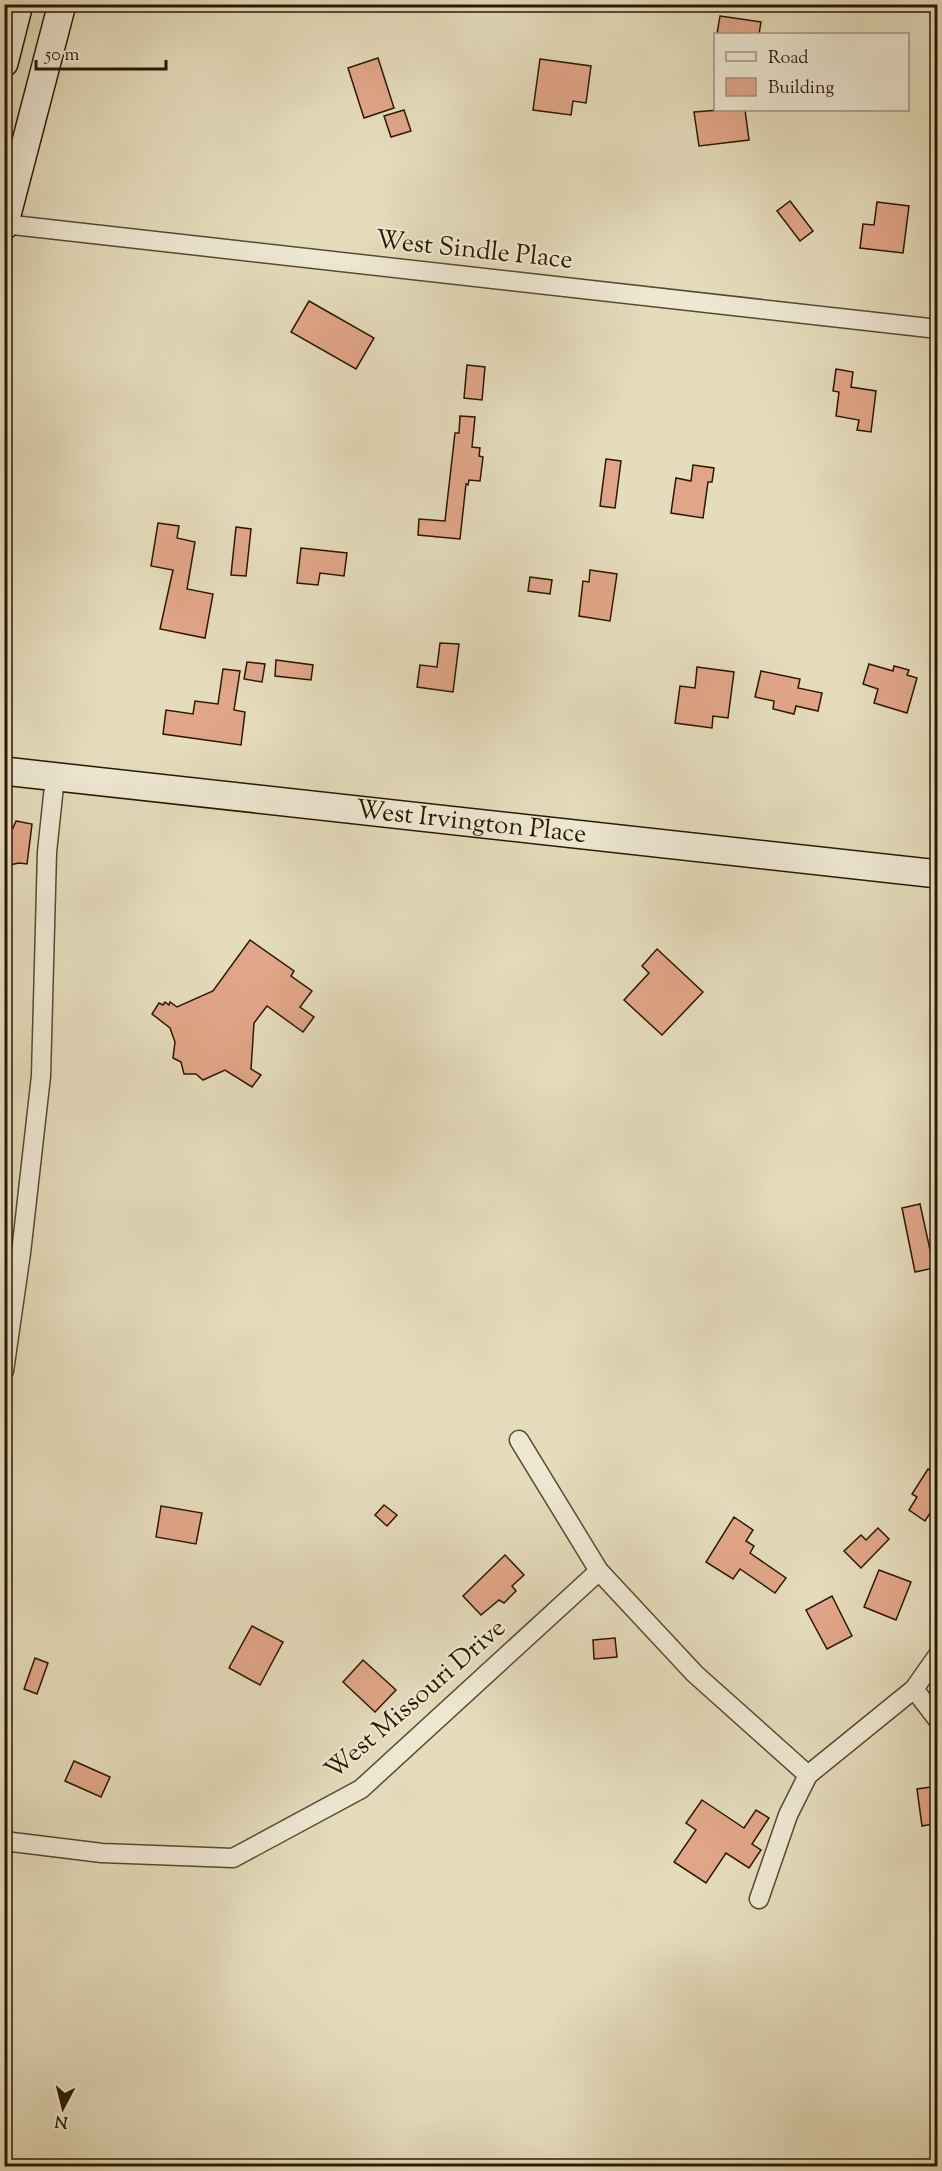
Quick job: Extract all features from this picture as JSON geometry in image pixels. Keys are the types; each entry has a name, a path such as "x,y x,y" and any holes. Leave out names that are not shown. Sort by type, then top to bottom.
{"street":[{"path":"4,63 19,4"},
{"path":"5,225 62,4"},
{"name":"West Sindle Place","path":"5,225 938,329"},
{"name":"West Irvington Place","path":"4,771 938,874"},
{"path":"4,1371 21,1253 41,1076 47,852 55,777"},
{"path":"519,1440 599,1571 695,1674 808,1775"},
{"name":"West Missouri Drive","path":"4,1839 12,1842 102,1853 233,1858 361,1789 599,1571"},
{"path":"759,1899 788,1815 808,1775 914,1689 938,1655"},
{"path":"914,1689 938,1720"}],"building":[{"path":"720,16 761,22 759,33 717,33"},
{"path":"378,58 394,108 364,118 348,68"},
{"path":"540,59 591,66 586,103 573,101 571,115 533,110"},
{"path":"404,110 411,131 391,137 384,116"},
{"path":"745,111 749,140 699,146 694,112"},
{"path":"790,201 813,231 800,241 777,211"},
{"path":"877,202 909,206 903,253 860,248 863,224 874,225"},
{"path":"309,301 374,338 356,369 291,332"},
{"path":"467,365 485,367 482,400 464,398"},
{"path":"836,369 853,372 851,387 876,391 871,432 857,430 859,420 836,416 839,392 833,391"},
{"path":"460,416 475,417 472,447 480,448 479,456 483,457 480,481 469,480 468,485 466,484 460,539 418,535 419,519 445,521 455,433 459,433"},
{"path":"606,459 621,461 615,508 600,506"},
{"path":"693,465 714,468 712,482 708,482 703,518 671,513 676,478 691,481"},
{"path":"158,523 179,526 177,538 195,542 187,589 213,594 205,638 160,629 173,570 151,566"},
{"path":"236,527 251,529 246,576 231,575"},
{"path":"301,548 347,553 344,576 320,573 318,585 297,583"},
{"path":"590,570 617,574 610,621 579,616 583,581 589,582"},
{"path":"530,577 552,580 550,594 528,591"},
{"path":"440,643 459,644 453,692 417,687 420,665 437,667"},
{"path":"276,660 313,665 311,680 275,676"},
{"path":"247,662 265,664 262,682 244,679"},
{"path":"869,664 893,671 894,666 909,670 907,675 917,678 907,713 874,703 878,689 863,684"},
{"path":"697,667 734,672 728,718 713,716 712,728 675,723 680,686 695,688"},
{"path":"223,669 240,671 234,710 245,712 241,745 163,734 166,710 193,714 195,701 218,704"},
{"path":"761,671 800,679 798,688 822,693 818,711 796,706 794,714 773,709 774,701 755,697"},
{"path":"16,821 32,824 27,864 4,866 4,824 13,828"},
{"path":"250,940 294,971 291,976 312,991 300,1007 314,1017 303,1032 267,1006 254,1023 251,1069 261,1075 252,1087 225,1070 203,1080 196,1074 184,1074 181,1062 173,1058 175,1042 170,1028 152,1014 159,1003 163,1005 165,1002 169,1005 170,1002 177,1007 213,991"},
{"path":"657,949 703,992 662,1035 624,1000 649,973 642,966"},
{"path":"920,1204 934,1268 915,1272 902,1208"},
{"path":"928,1469 938,1475 938,1501 925,1521 909,1510 917,1497 912,1494"},
{"path":"384,1505 397,1515 387,1526 375,1515"},
{"path":"161,1506 202,1513 196,1544 156,1537"},
{"path":"734,1517 753,1530 746,1541 754,1546 750,1553 786,1578 775,1593 740,1569 733,1579 706,1562"},
{"path":"878,1528 889,1539 861,1568 844,1551 861,1535 866,1540"},
{"path":"505,1555 524,1575 512,1586 516,1591 504,1603 499,1600 481,1615 463,1596"},
{"path":"879,1570 911,1582 896,1620 864,1607"},
{"path":"832,1596 852,1636 827,1649 806,1610"},
{"path":"252,1626 283,1642 260,1685 229,1668"},
{"path":"615,1638 617,1657 594,1659 593,1640"},
{"path":"35,1658 48,1663 37,1694 24,1689"},
{"path":"363,1660 396,1690 375,1712 343,1682"},
{"path":"74,1761 110,1777 101,1797 65,1781"},
{"path":"938,1786 938,1823 922,1826 917,1789"},
{"path":"702,1800 744,1828 756,1810 769,1818 752,1844 761,1850 749,1868 726,1853 706,1883 674,1862 696,1830 686,1823"}]}
